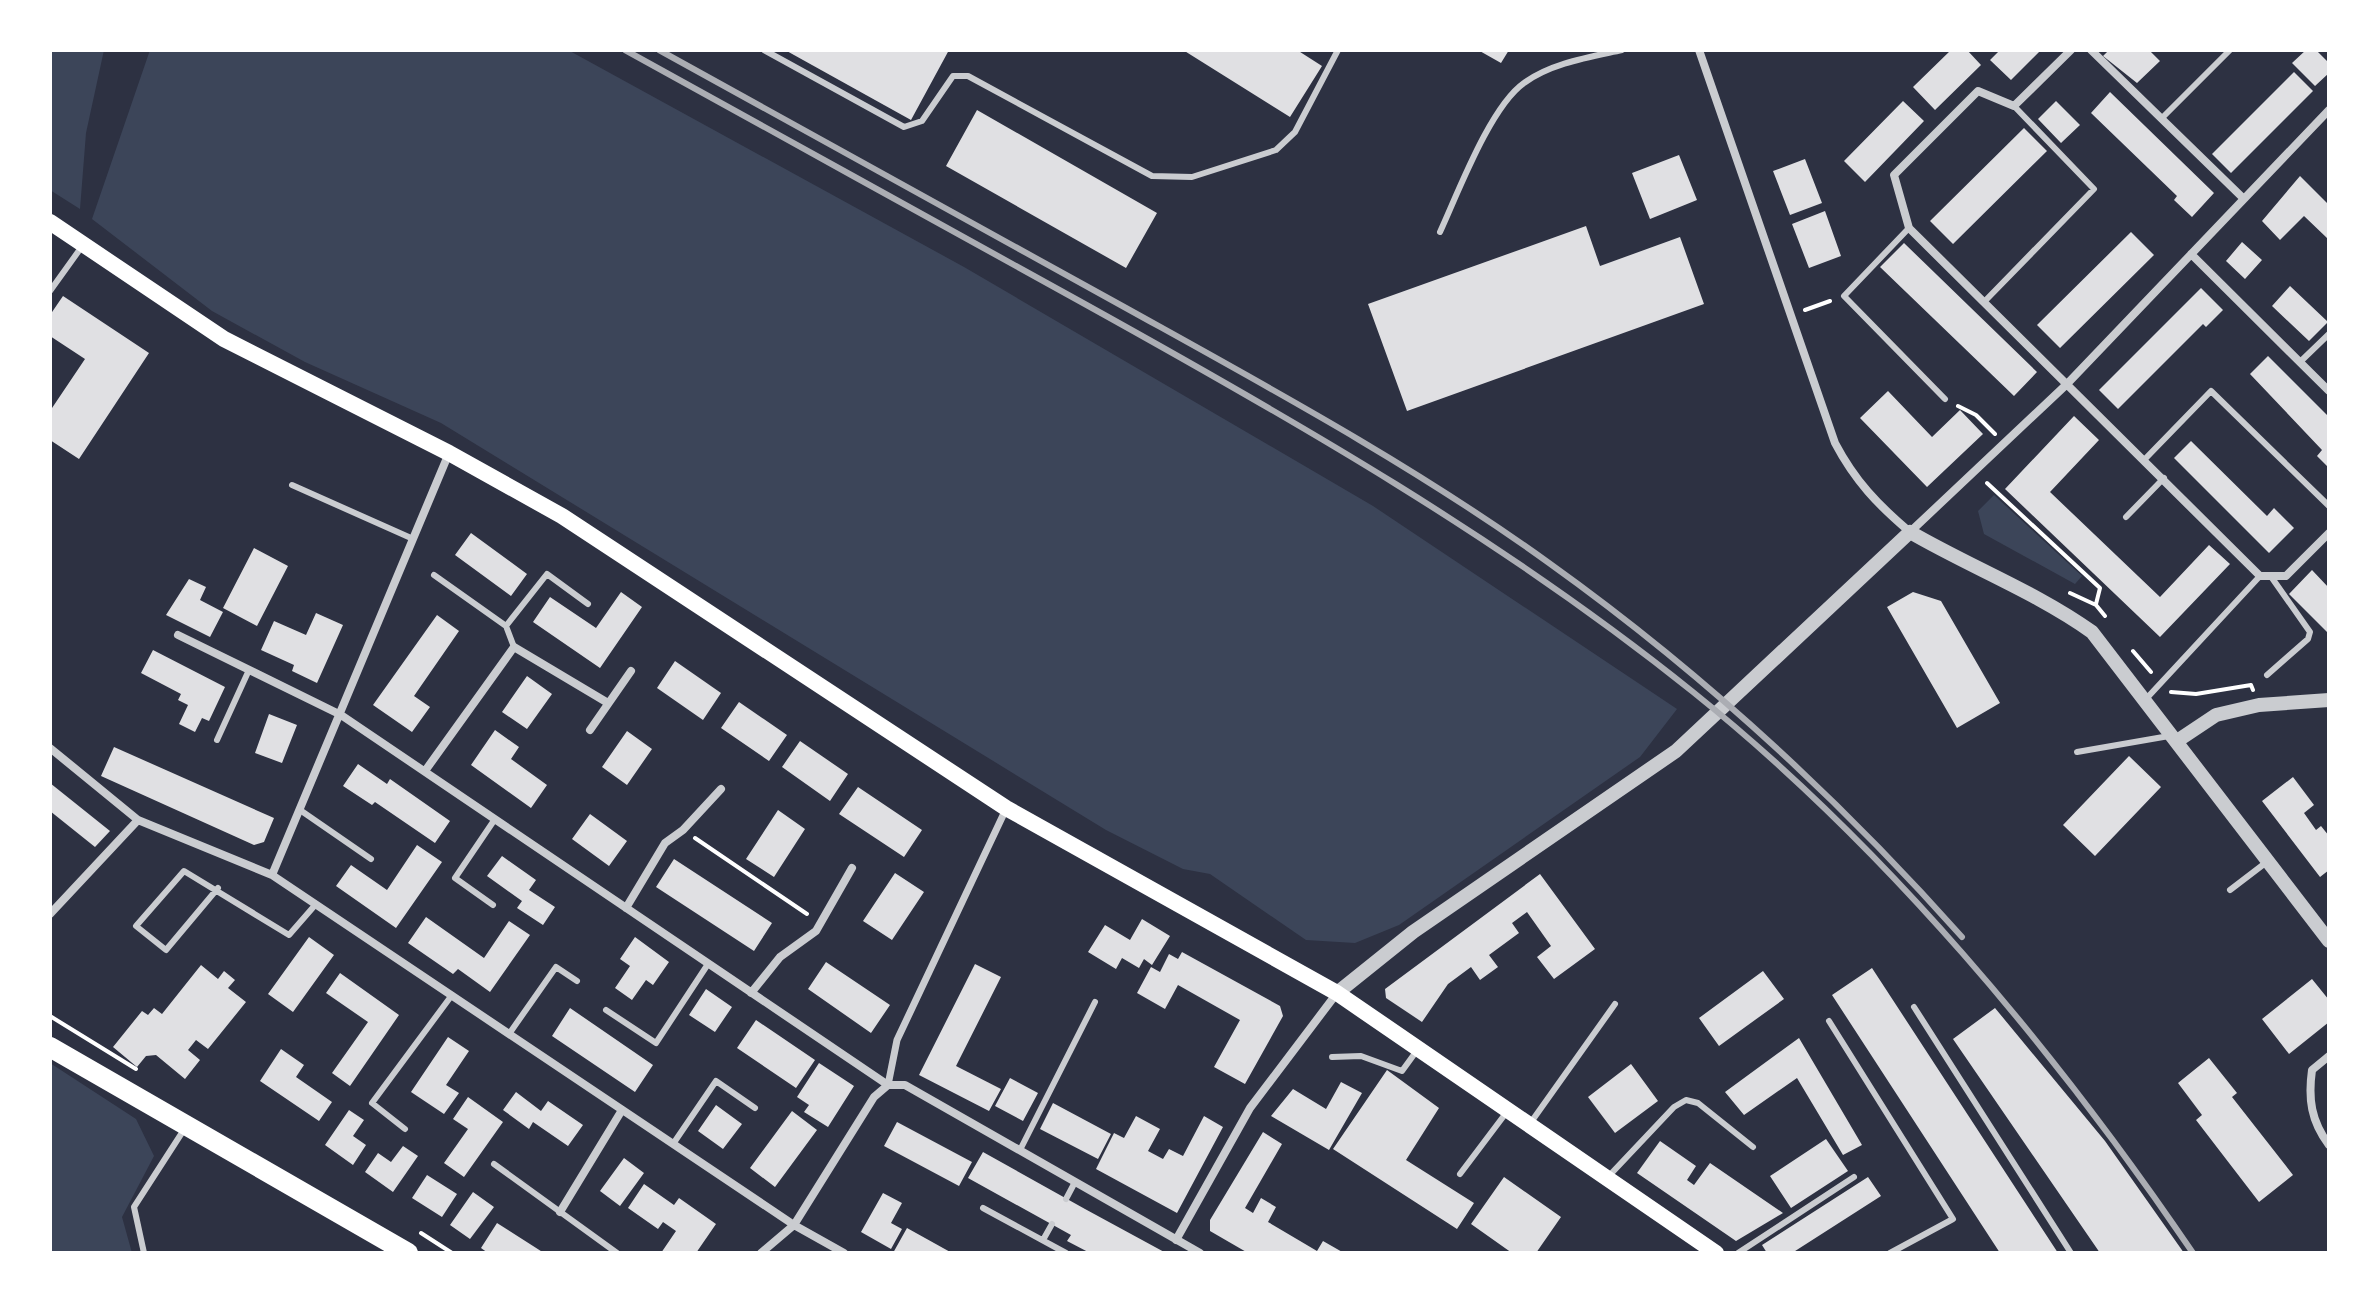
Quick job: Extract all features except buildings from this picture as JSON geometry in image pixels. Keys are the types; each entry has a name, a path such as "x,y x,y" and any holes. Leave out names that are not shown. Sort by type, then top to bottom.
{"main road":[{"path":"50,222 224,339 449,453 562,516 1006,808 1337,993 1716,1253"},
{"path":"50,1047 405,1252"}],"street":[{"path":"1699,50 1835,443 1850,472 1871,499 1910,532 1963,563 2059,608 2092,632 2329,941"},
{"path":"2071,50 2014,106 1978,91 1894,175 1909,228 2260,576 2286,576 2329,533"},
{"path":"2091,50 2244,199"},
{"path":"1176,1240 1250,1108 1337,993 1413,932 1676,751 2006,444 2329,110"},
{"path":"2191,254 2329,391"},
{"path":"272,875 449,453"},
{"path":"178,635 341,715 888,1085 905,1085 1200,1253"},
{"path":"425,771 514,647 608,703"},
{"path":"590,730 631,671"},
{"path":"2175,738 2216,715 2259,705 2329,700"},
{"path":"50,748 138,820 272,875 794,1225 844,1253"},
{"path":"626,908 665,843 683,830 721,789"},
{"path":"761,1253 794,1225 874,1097 888,1085 897,1040 1006,808"},
{"path":"50,914 138,820"},
{"path":"751,993 780,957 816,931 852,868"},
{"path":"2329,1056 2312,1070 2309,1092 2312,1112 2329,1145"},
{"path":"560,1212 622,1110"}],"lane":[{"path":"764,50 904,127 922,121 953,76 968,76 1152,176 1192,177 1276,150 1295,132 1338,50"},
{"path":"1440,232 1491,124 1522,84 1547,70 1622,50"},
{"path":"2161,119 2230,50"},
{"path":"1984,302 2094,189 2014,106"},
{"path":"1909,228 1844,296 1945,399"},
{"path":"50,291 83,245"},
{"path":"2300,362 2329,334"},
{"path":"2145,459 2211,391 2329,506"},
{"path":"2126,517 2164,478"},
{"path":"292,485 411,538"},
{"path":"506,626 547,574 588,604"},
{"path":"434,575 506,626 514,647"},
{"path":"2145,700 2260,576"},
{"path":"2267,675 2308,639 2310,632 2272,578"},
{"path":"217,740 249,670"},
{"path":"2077,752 2175,738"},
{"path":"300,810 371,859"},
{"path":"493,905 455,878 495,819"},
{"path":"2230,890 2268,861"},
{"path":"218,888 166,950 136,926 184,871 218,888 289,935 316,904"},
{"path":"606,1010 656,1043 708,964"},
{"path":"509,1034 556,967 577,981"},
{"path":"405,1129 372,1103 452,995"},
{"path":"1020,1150 1095,1002"},
{"path":"1529,1125 1615,1004"},
{"path":"1914,1007 2071,1253"},
{"path":"1829,1021 1953,1219 1890,1253"},
{"path":"1332,1057 1361,1056 1402,1071 1418,1049"},
{"path":"673,1144 716,1081 755,1108"},
{"path":"1607,1178 1674,1107 1686,1100 1698,1103 1753,1147"},
{"path":"1460,1174 1508,1110"},
{"path":"144,1253 134,1207 187,1125"},
{"path":"494,1164 617,1253"},
{"path":"1738,1253 1854,1177"},
{"path":"1066,1199 1075,1182"},
{"path":"983,1208 1066,1253"},
{"path":"1043,1240 1052,1224"}],"path":[{"path":"1791,316 1844,296"},
{"path":"1945,399 1976,415 2006,444"},
{"path":"1976,473 2100,588 2096,605"},
{"path":"683,830 821,923"}],"shaded area":[{"path":"50,50 104,50 86,133 80,209 50,190"},
{"path":"150,50 568,50 964,267 1373,506 1677,709 1640,757 1399,925 1355,943 1306,940 1210,874 1183,869 1106,830 441,423 305,362 212,311 92,219"},
{"path":"1994,495 2082,576 2075,584 1984,534 1978,511"},
{"path":"50,1063 136,1119 154,1156 122,1217 132,1253 50,1253"}],"railway":[{"path":"625,50 1319,437 1473,533 1621,636 1764,752 1833,816 1899,884 1963,954 2084,1101 2193,1253"},
{"path":"659,50 1288,399 1395,461 1499,528 1605,604 1714,692 1817,786 1962,937"}]}
